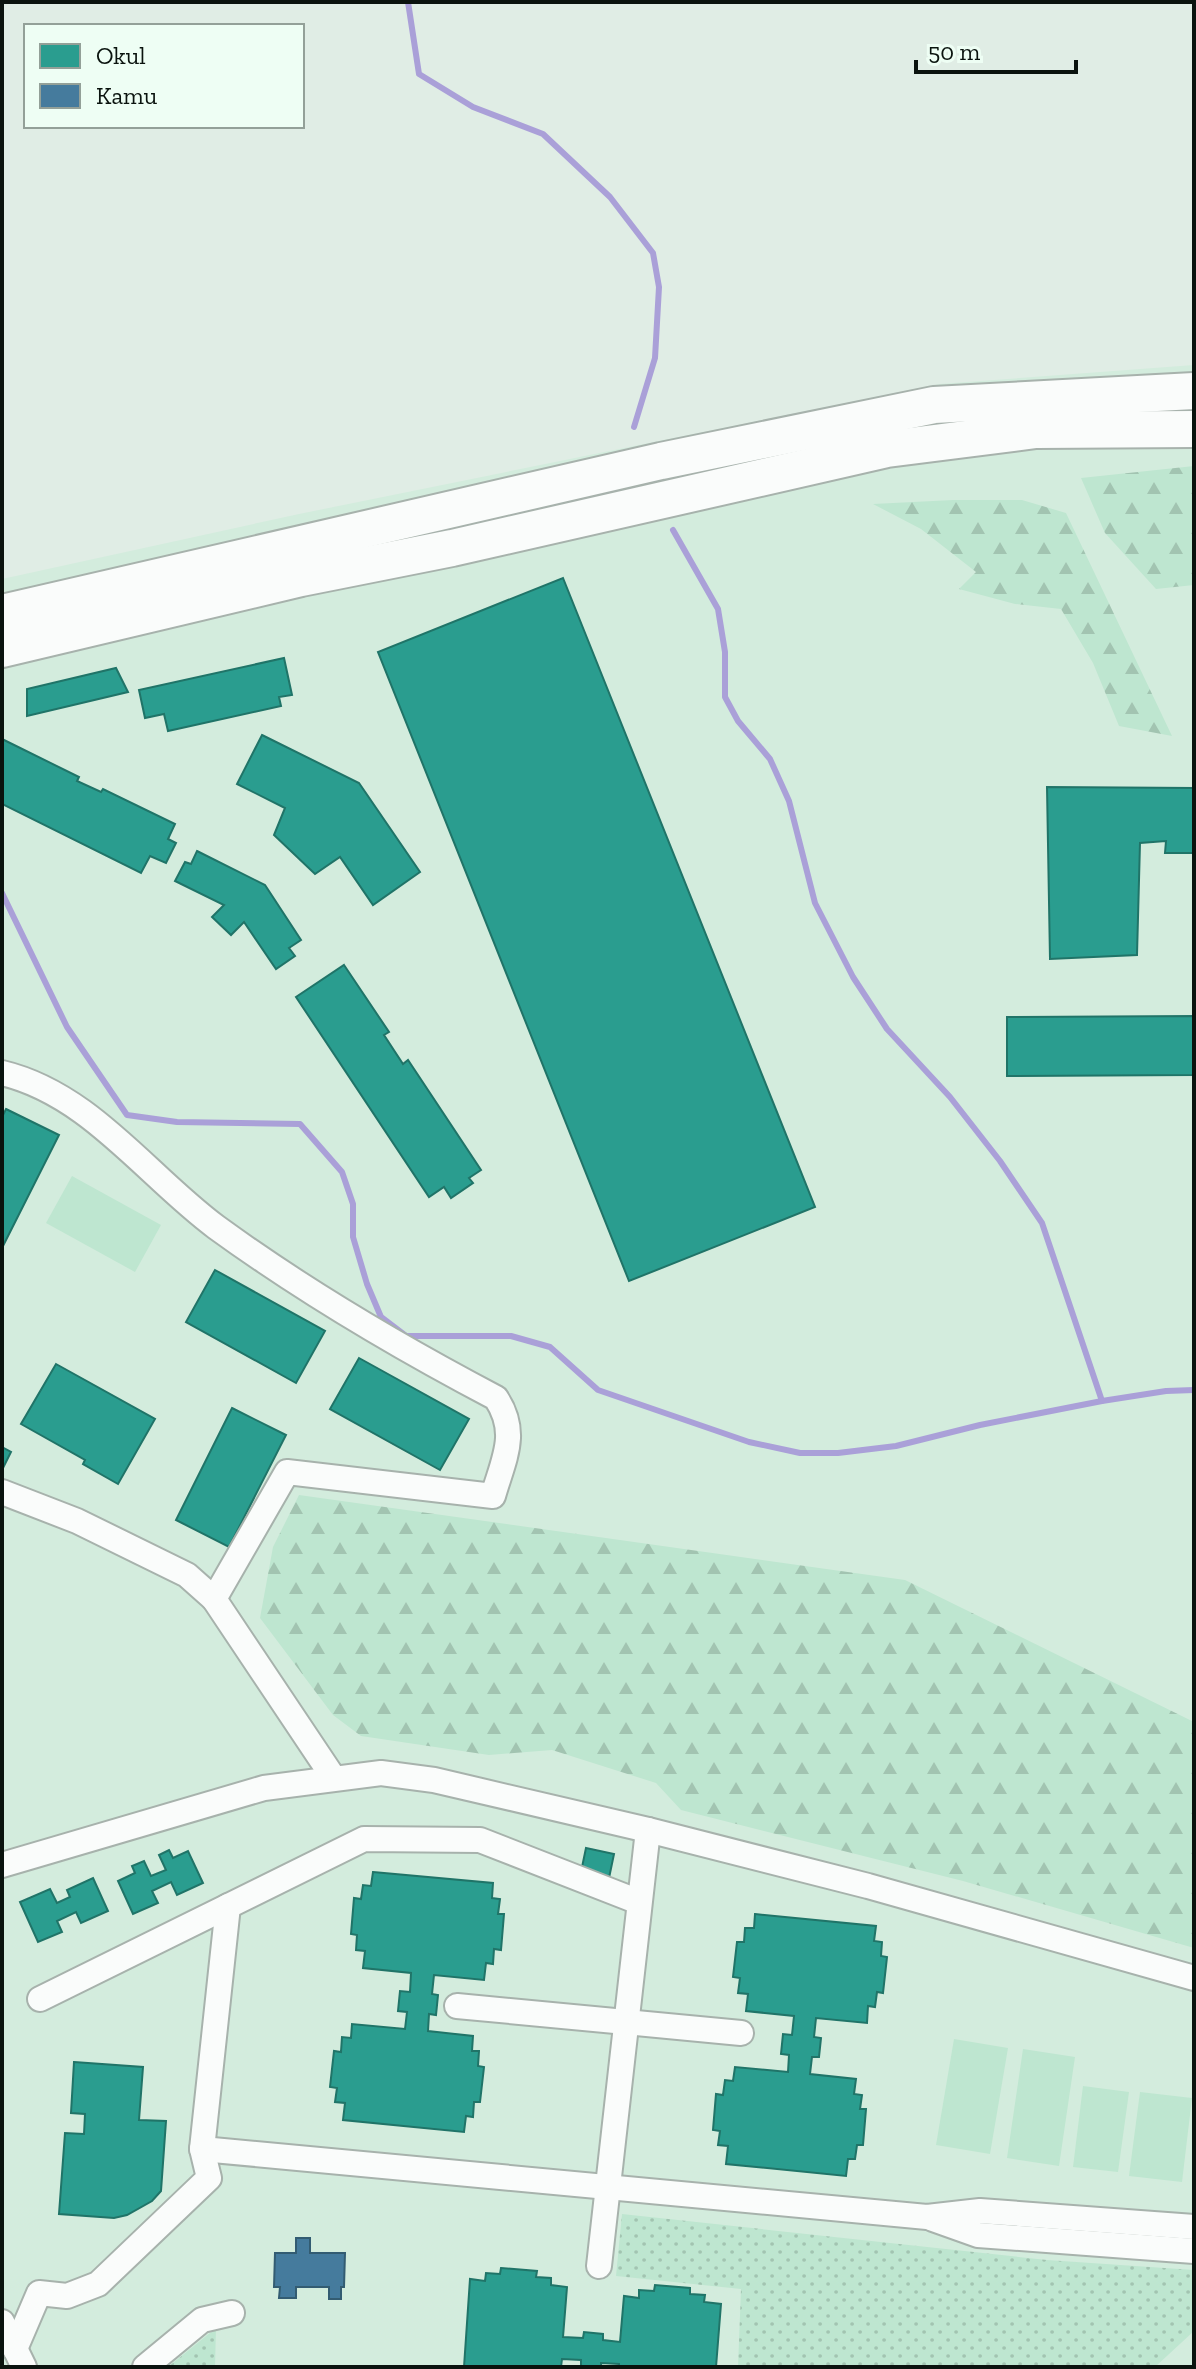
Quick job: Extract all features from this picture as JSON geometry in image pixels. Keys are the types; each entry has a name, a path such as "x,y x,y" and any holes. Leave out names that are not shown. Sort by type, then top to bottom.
{"street":[{"path":"2,649 53,620 298,563 661,461 934,405 1194,391"},
{"path":"298,563 452,548 887,449 1036,430 1194,429"},
{"path":"2,613 53,620"},
{"path":"2,1073 30,1079 101,1125 211,1223 274,1269 496,1398 505,1413 511,1433 493,1496 287,1472 214,1599"},
{"path":"2,1492 77,1521 187,1575 214,1599 333,1777"},
{"path":"2,1865 264,1788 381,1773 434,1780 648,1830 868,1886 1194,1978"},
{"path":"599,2266 648,1830"},
{"path":"40,1999 364,1839 480,1840 639,1902"},
{"path":"20,2358 39,2293 67,2296 98,2284 209,2178 202,2149 228,1906"},
{"path":"457,2006 741,2033"},
{"path":"202,2149 927,2217 980,2211 1194,2227"},
{"path":"927,2217 978,2235 1194,2251"},
{"path":"145,2367 202,2320 232,2313"},
{"path":"2,2322 20,2358"}],"shaded area":[{"path":"1194,365 1194,2367 2,2367 2,579 299,514 940,384"}],"green space":[{"path":"1194,466 1194,585 1156,589 1105,533 1081,478"},
{"path":"1022,500 1066,513 1172,736 1119,726 1093,663 1061,609 1015,604 959,589 976,572 921,529 873,504"},
{"path":"72,1176 161,1225 135,1272 46,1223"},
{"path":"299,1495 905,1580 1194,1722 1194,1948 963,1881 681,1810 656,1783 552,1750 489,1755 361,1736 333,1715 260,1618 273,1547"},
{"path":"954,2039 1008,2048 990,2154 936,2145"},
{"path":"1023,2049 1075,2057 1059,2166 1007,2158"},
{"path":"1083,2086 1129,2092 1118,2172 1073,2167"},
{"path":"1140,2092 1192,2098 1182,2182 1129,2176"},
{"path":"622,2214 1047,2260 1194,2270 1194,2331 1155,2367 738,2367 741,2289 616,2276"},
{"path":"216,2328 215,2367 168,2367"}],"building: Okul":[{"path":"563,578 815,1207 629,1281 378,652"},
{"path":"284,658 292,695 279,697 281,706 168,731 164,714 145,718 139,690"},
{"path":"116,668 128,692 27,716 27,689"},
{"path":"262,735 359,783 420,872 373,905 340,857 315,874 274,835 285,808 237,784"},
{"path":"2,739 79,777 77,781 101,792 103,789 175,824 168,839 176,843 166,863 150,856 141,873 2,804"},
{"path":"1047,787 1194,788 1194,853 1165,853 1166,841 1140,843 1137,955 1050,959"},
{"path":"197,851 265,885 301,940 289,948 295,956 276,969 244,922 231,935 212,917 224,905 175,881 185,862 191,864"},
{"path":"344,965 389,1032 384,1035 403,1064 408,1060 481,1170 469,1178 473,1183 451,1198 444,1187 429,1197 296,997"},
{"path":"1194,1016 1194,1075 1007,1076 1007,1017"},
{"path":"6,1109 59,1135 2,1248 2,1117"},
{"path":"215,1270 325,1331 296,1383 186,1322"},
{"path":"359,1358 469,1419 440,1470 330,1409"},
{"path":"56,1364 155,1419 118,1484 83,1464 85,1460 21,1424"},
{"path":"232,1408 286,1435 229,1547 176,1520"},
{"path":"2,1447 11,1452 2,1470"},
{"path":"586,1848 614,1854 609,1878 581,1872"},
{"path":"169,1850 173,1858 188,1851 203,1883 177,1895 171,1882 152,1891 158,1903 133,1914 118,1881 135,1873 132,1866 144,1861 151,1876 166,1870 159,1855"},
{"path":"373,1872 493,1883 492,1898 500,1899 498,1914 504,1914 501,1950 494,1949 493,1964 486,1963 484,1980 434,1975 432,1994 438,1995 436,2015 429,2014 428,2031 473,2036 472,2051 479,2051 478,2066 484,2067 480,2102 474,2102 473,2117 466,2116 464,2132 343,2120 345,2103 335,2102 337,2088 330,2087 334,2051 341,2052 342,2037 351,2038 352,2024 405,2029 407,2012 398,2011 400,1991 410,1992 411,1973 363,1968 365,1951 356,1950 357,1935 351,1934 354,1898 361,1899 363,1885 371,1886"},
{"path":"93,1878 108,1911 81,1923 76,1912 57,1921 62,1932 38,1942 20,1902 50,1889 57,1903 70,1897 67,1890"},
{"path":"755,1914 876,1926 874,1941 882,1942 881,1956 887,1957 883,1993 877,1992 875,2007 868,2006 867,2023 816,2018 814,2037 821,2038 819,2057 812,2057 810,2074 856,2079 854,2094 862,2095 860,2109 866,2109 863,2145 857,2145 855,2159 848,2159 846,2176 726,2164 728,2146 718,2145 720,2131 713,2130 716,2094 723,2095 725,2080 733,2081 735,2067 788,2072 789,2055 781,2054 783,2034 792,2035 794,2016 746,2011 748,1994 738,1993 740,1978 733,1977 737,1942 744,1942 745,1928 754,1928"},
{"path":"74,2062 143,2067 139,2120 166,2121 161,2191 152,2201 127,2215 114,2218 59,2214 65,2133 84,2134 85,2114 71,2113"},
{"path":"501,2268 537,2271 536,2277 551,2278 551,2285 567,2287 563,2337 583,2338 584,2332 603,2334 603,2340 620,2342 624,2296 639,2298 639,2290 654,2291 655,2285 690,2288 690,2294 705,2295 704,2302 721,2304 716,2367 619,2367 619,2364 601,2363 601,2367 581,2367 581,2360 562,2359 561,2367 464,2367 470,2279 485,2281 486,2273 500,2274"}],"building: Kamu":[{"path":"296,2238 310,2238 310,2253 345,2253 341,2299 329,2299 329,2287 296,2287 296,2298 279,2298 280,2287 274,2287 275,2253 296,2253"}],"waterway":[{"path":"408,2 419,74 473,107 543,134 610,197 653,253 659,287 655,358 634,427"},
{"path":"673,530 718,609 725,652 725,697 738,721 770,759 789,801 815,903 853,977 887,1029 950,1097 1000,1161 1042,1223 1102,1401"},
{"path":"2,893 67,1027 127,1115 177,1122 300,1124 342,1172 353,1204 353,1237 367,1284 381,1317 406,1336 511,1336 550,1347 598,1390 749,1442 800,1453 838,1453 896,1446 980,1425 1102,1401 1194,1390"}]}
